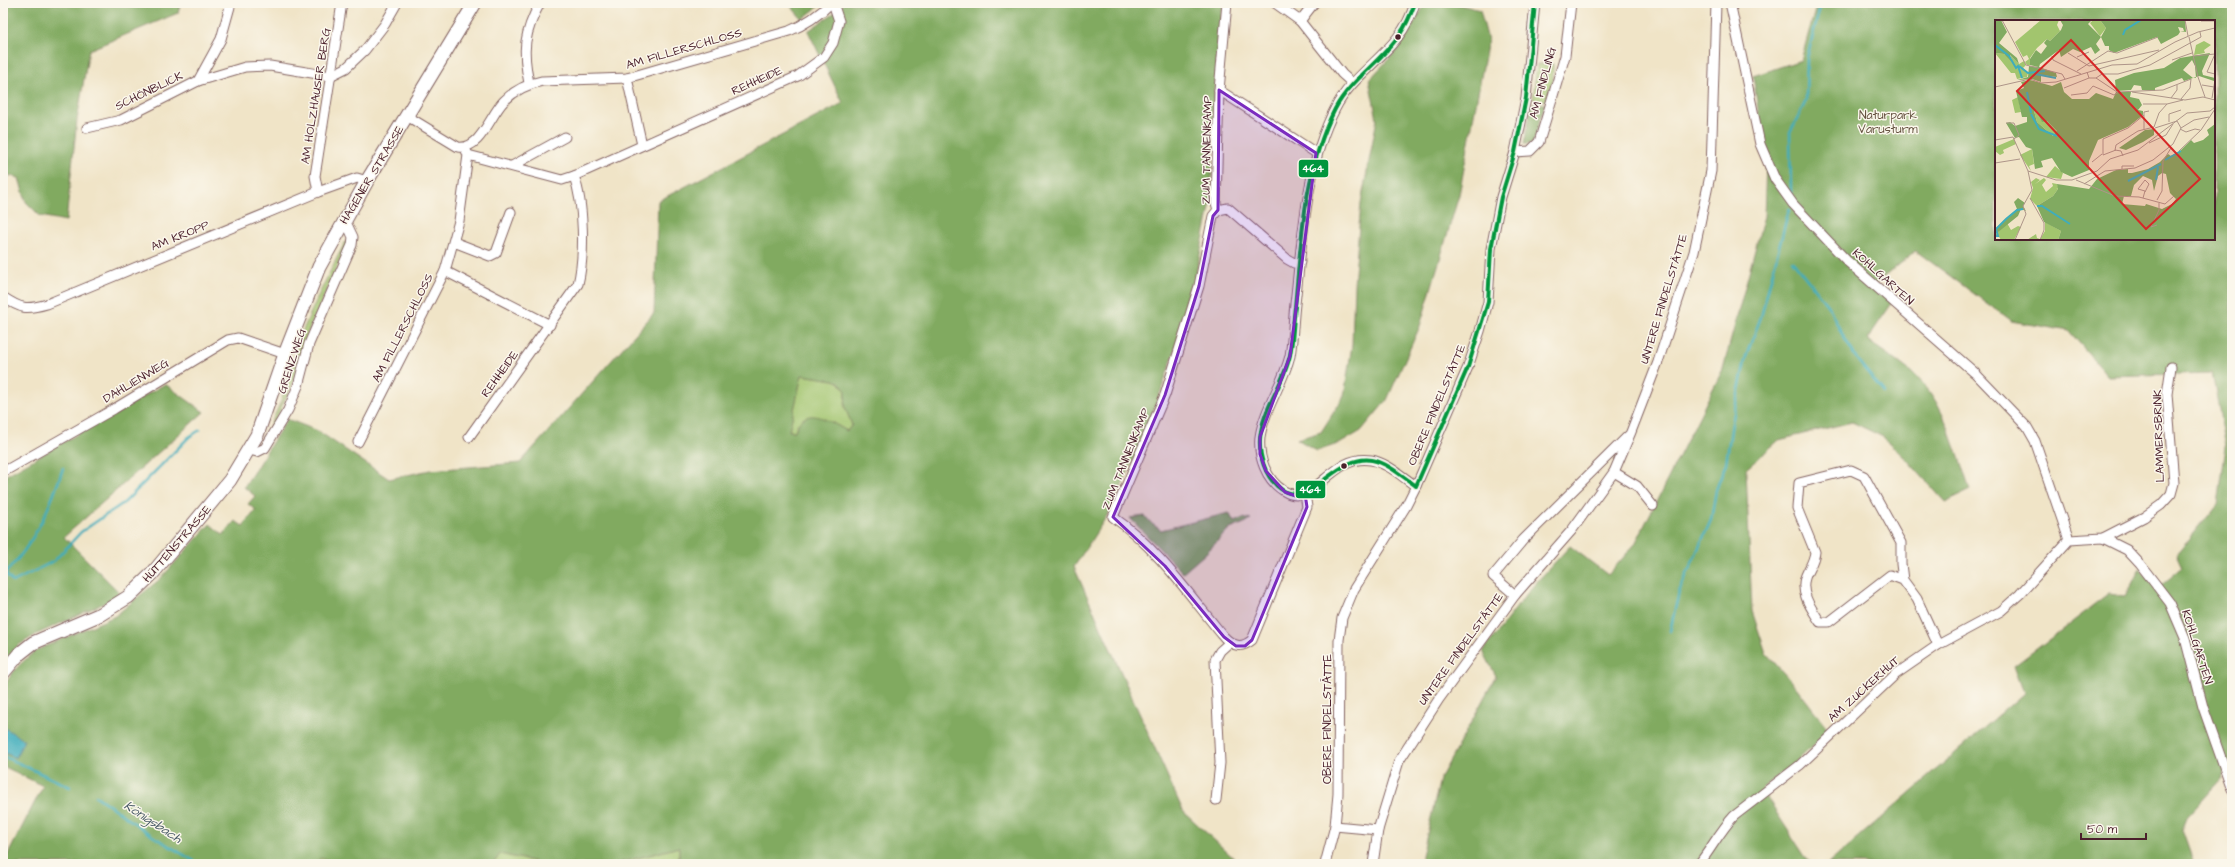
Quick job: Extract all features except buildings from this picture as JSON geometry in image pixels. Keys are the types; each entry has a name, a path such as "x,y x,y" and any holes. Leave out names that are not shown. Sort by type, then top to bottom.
{"main road":[{"name":"HAGENER STRASSE","path":"285,354 309,290 345,220 475,3"},
{"name":"HÜTTENSTRASSE","path":"3,673 19,654 34,643 101,614 134,592 152,574 212,503 250,450 261,424 285,354"}],"street":[{"name":"SCHÖNBLICK","path":"198,81 220,39 231,3"},
{"name":"AM HOLZHAUSER BERG","path":"318,192 316,176 342,3"},
{"path":"330,76 346,68 365,50 385,24 398,3"},
{"path":"529,83 525,66 525,44 529,23 540,3"},
{"name":"AM FILLERSCHLOSS","path":"358,442 445,271 454,242 466,151 481,134 503,102 529,83 542,81 627,78 789,31 805,24 820,14 832,3"},
{"name":"REHHEIDE","path":"466,151 562,180 574,176 798,76 814,66 824,57 833,43 839,21 832,3"},
{"name":"ZUM TANNENKAMP","path":"1218,210 1216,204 1219,90 1227,3"},
{"path":"1275,3 1300,21 1342,74 1352,83"},
{"path":"1300,21 1314,3"},
{"name":"OBERE FINDELSTÄTTE","path":"1325,864 1335,826 1338,794 1339,640 1342,618 1354,589 1406,506 1416,486 1468,367 1480,331 1488,302 1491,249 1501,197 1515,152 1526,98 1534,3"},
{"name":"AM FINDLING","path":"1515,152 1530,151 1539,142 1565,56 1571,3"},
{"name":"UNTERE FINDELSTÄTTE","path":"1373,864 1378,830 1399,761 1439,699 1515,595 1572,530 1614,472 1631,432 1658,362 1694,252 1710,171 1716,3"},
{"name":"KOHLGARTEN","path":"1729,3 1760,144 1775,179 1793,204 1847,261 1975,373 2027,427 2035,441 2069,540"},
{"path":"1415,4 1408,21 1393,46 1352,83 1335,109 1316,153 1300,262 1290,356 1265,419 1260,437 1260,454 1266,471 1275,484 1285,492 1296,496 1305,494 1342,465 1356,460 1372,460 1386,465 1416,486"},
{"name":"SCHÖNBLICK","path":"87,128 121,120 198,81 245,67 270,66 330,76"},
{"path":"627,78 642,145"},
{"name":"ZUM TANNENKAMP","path":"1219,90 1316,153"},
{"path":"407,116 466,151"},
{"path":"512,166 565,137"},
{"name":"REHHEIDE","path":"469,437 578,284 581,270 581,204 574,176"},
{"name":"AM KROPP","path":"3,297 19,307 30,309 47,304 318,192 357,178 368,181"},
{"name":"ZUM TANNENKAMP","path":"1230,642 1165,566 1124,525 1113,517 1165,395 1200,286 1213,216 1218,210 1228,208 1287,259 1294,263 1300,262"},
{"path":"454,242 490,256 496,252 511,212"},
{"name":"GRENZWEG","path":"250,450 257,452 265,448 288,410 298,386 309,344 352,245 352,237 345,220"},
{"path":"445,271 550,325"},
{"name":"DAHLIENWEG","path":"3,472 114,409 228,340 238,338 285,354"},
{"name":"LAMMERSBRINK","path":"2103,538 2144,517 2161,505 2171,494 2174,483 2168,394 2171,368"},
{"name":"UNTERE FINDELSTÄTTE","path":"1515,595 1493,576 1523,540 1631,432"},
{"path":"1903,580 1890,575 1829,622 1820,622 1808,605 1804,592 1805,579 1815,558 1815,552 1797,508 1799,483 1851,470 1864,476 1901,543 1903,580 1917,599 1938,645"},
{"path":"1614,472 1638,486 1653,506"},
{"path":"1216,800 1220,764 1215,660 1220,651 1230,642 1236,646 1245,646 1252,640 1307,507 1305,494"},
{"path":"2069,540 2103,538"},
{"name":"KOHLGARTEN","path":"2103,538 2127,550 2140,564 2170,603 2185,638 2204,707 2232,789"},
{"name":"AM ZUCKERHUT","path":"1699,864 1711,849 1725,825 1734,816 1800,765 1896,674 1938,645 2001,611 2020,594 2069,540"},
{"path":"1335,826 1378,830"}],"highlighted area":[{"path":"1219,90 1316,153 1290,356 1260,437 1260,454 1266,471 1285,492 1296,496 1305,494 1307,507 1252,640 1245,646 1236,646 1224,637 1165,566 1113,517 1165,395 1199,286 1213,216 1218,210"}],"green space":[{"path":"3,3 181,3 178,13 89,50 77,120 66,221 40,216 26,202 19,178 3,174"},
{"path":"788,3 823,3 802,19"},
{"path":"844,3 1223,3 1215,86 1211,203 1195,278 1175,351 1148,427 1112,508 1074,567 1183,811 1240,864 679,864 679,847 615,864 546,864 500,854 493,864 344,864 320,858 318,864 3,864 43,786 3,766 3,693 7,682 18,667 37,650 115,616 160,579 210,524 223,535 235,521 243,526 256,510 248,504 255,496 244,487 287,419 318,431 389,479 430,470 520,463 654,313 658,201 843,103 808,31 841,8","holes":["802,375 839,382 846,391 845,407 852,425 847,431 826,419 811,416 799,422 795,431 789,431"]},
{"path":"1426,3 1453,3 1480,10 1488,40 1459,195 1420,326 1387,400 1361,431 1341,443 1317,451 1297,439 1321,432 1344,396 1352,345 1354,285 1361,203 1377,119 1369,80 1400,47"},
{"name":"Naturpark Varusturm","path":"1817,3 2232,3 2232,765 2225,768 2222,779 2187,817 2182,830 2194,864 1828,864 2024,693 2014,666 2109,594 2126,596 2140,568 2158,588 2183,567 2177,554 2218,504 2226,446 2212,373 2108,376 2069,331 2011,321 1916,251 1875,284 1892,303 1867,340 1916,376 1936,401 1957,452 1970,490 1945,502 1908,461 1883,437 1852,422 1779,440 1746,469 1752,611 1766,653 1796,687 1829,730 1793,765 1761,789 1810,864 1420,864 1440,779 1496,676 1483,651 1532,587 1570,546 1608,575 1635,544 1723,369 1764,216 1766,163 1753,76 1801,60"},
{"path":"1537,64 1553,64 1553,81 1546,101 1533,99"},
{"path":"1532,103 1545,104 1533,144 1524,144"},
{"path":"345,242 348,243 307,334 292,385 267,438 264,439 281,401 302,332"},
{"path":"802,375 839,382 846,391 845,407 852,425 847,431 833,423 797,424 795,431 789,431"},
{"path":"165,384 204,412 64,537 122,595 37,634 19,645 3,663 3,477"},
{"path":"1229,513 1234,522 1243,518 1251,520 1228,530 1206,553 1183,573 1130,518 1145,516 1152,524 1161,530"},
{"path":"679,847 679,864 616,864"},
{"path":"500,854 546,864 493,864"},
{"path":"320,858 344,864 318,864"}],"water":[{"path":"3,727 24,740 16,758 3,752"}],"waterway":[{"path":"1791,193 1790,132 1806,101 1807,58 1821,3"},
{"path":"1670,631 1679,592 1711,520 1716,490 1726,463 1732,423 1746,356 1761,317 1789,209"},
{"path":"1792,260 1830,309 1841,332 1858,361 1884,392"},
{"path":"5,573 13,582 54,561 81,532 125,502 189,437 200,430"},
{"path":"3,575 23,552 40,525 53,497 63,468"},
{"name":"Königsbach","path":"3,756 70,787"},
{"name":"Königsbach","path":"96,796 151,835 199,864"}],"transit line":[{"name":"464","path":"1415,3 1400,34 1349,89 1335,109 1325,132 1310,181 1299,257 1290,355 1283,376 1265,417 1260,439 1262,458 1266,471 1277,486 1289,493 1300,493 1311,489 1345,466 1358,461 1372,460 1384,464 1416,486 1468,367 1488,302 1491,249 1501,197 1515,152 1526,98 1535,3"}]}
